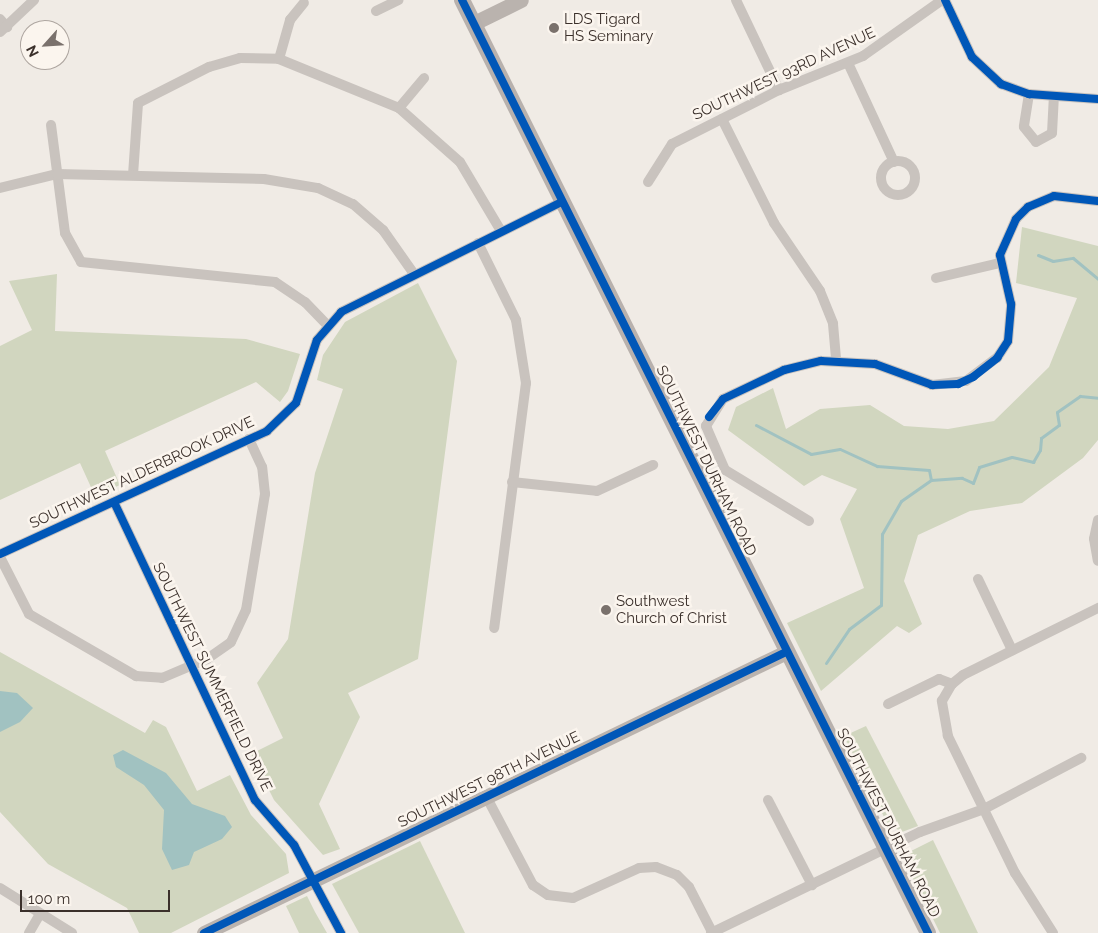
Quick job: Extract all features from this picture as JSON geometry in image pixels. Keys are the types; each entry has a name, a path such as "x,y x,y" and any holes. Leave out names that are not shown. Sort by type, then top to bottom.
{"main road":[{"name":"SOUTHWEST DURHAM ROAD","path":"462,0 928,933"}],"street":[{"path":"2,26 34,0"},
{"path":"376,11 399,0"},
{"path":"474,23 521,0"},
{"path":"736,0 779,90"},
{"path":"944,0 981,68 1001,84 1029,94 1054,98 1098,99"},
{"name":"SOUTHWEST 93RD AVENUE","path":"648,182 669,146 779,90 848,63 890,41 944,0"},
{"path":"279,59 290,20 304,3"},
{"path":"132,175 138,104 209,67 240,58 279,59 399,108 460,162 501,231"},
{"path":"848,63 894,162"},
{"path":"399,108 424,78"},
{"path":"1029,94 1024,127 1036,142 1052,133 1054,98"},
{"path":"722,119 767,211 824,299 833,324 836,360"},
{"path":"51,125 65,233 81,262 275,282 305,302 327,325"},
{"path":"0,188 58,174 264,179 318,188 352,204 383,230 414,274"},
{"path":"809,521 728,474 708,435 709,416 723,399 771,376 836,360 875,364 932,384 958,384 978,375 997,358 1009,335 1011,304 1000,263 1007,233 1028,207 1054,196 1098,202"},
{"name":"SOUTHWEST ALDERBROOK DRIVE","path":"0,556 249,440 276,425 296,403 314,346 327,325 348,306 562,202"},
{"path":"478,243 516,320 524,352 526,383 494,628"},
{"path":"936,278 1000,263"},
{"path":"0,556 23,605 38,621 146,679 192,666 231,642 246,610 265,494 262,467 249,440"},
{"path":"512,482 597,491 653,465"},
{"name":"SOUTHWEST SUMMERFIELD DRIVE","path":"114,502 255,800 294,845 341,933"},
{"path":"1098,520 1094,539 1098,561"},
{"path":"978,579 1012,650"},
{"path":"1053,933 1015,873 984,809 942,719 942,701 952,684 1012,650 1098,608"},
{"name":"SOUTHWEST 98TH AVENUE","path":"204,933 786,652"},
{"path":"888,704 938,679 952,684"},
{"path":"486,796 533,885 548,895 573,898 639,868 656,867 677,876 689,887 711,932 886,849 984,809 1081,758"},
{"path":"768,800 812,885"},
{"path":"0,888 72,933"},
{"path":"29,933 40,914"}],"green space":[{"path":"1022,227 1098,246 1098,440 1083,458 1022,503 970,511 918,535 904,581 922,624 909,633 897,626 821,691 787,623 864,588 840,519 857,489 822,475 804,486 728,430 736,407 773,388 786,429 820,409 870,405 904,426 948,429 994,421 1049,367 1077,298 1016,283"},
{"path":"57,274 55,331 246,339 300,354 288,391 280,402 256,382 105,451 120,485 95,496 80,463 0,500 0,346 32,330 9,281"},
{"path":"418,283 457,361 418,659 348,693 360,717 319,804 340,849 323,855 274,800 251,754 283,738 257,683 288,639 315,473 343,389 317,380 323,355 345,322"},
{"path":"0,652 145,733 153,720 166,727 197,791 230,775 251,815 286,854 289,873 171,933 139,933 127,908 48,864 0,812"},
{"path":"866,726 918,826 902,832 887,823 844,736"},
{"path":"933,840 978,933 940,933 905,862 909,852"},
{"path":"420,841 465,933 359,933 332,884"},
{"path":"307,896 327,933 299,933 286,906"}],"water":[{"path":"0,691 17,693 33,708 20,722 0,732"},
{"path":"123,750 166,773 192,804 225,816 232,827 222,839 194,852 189,865 172,870 162,849 164,810 144,785 116,767 113,755"}],"waterway":[{"path":"1038,255 1053,261 1073,258 1098,279"},
{"path":"756,425 811,454 840,449 877,466 929,470 931,480 962,478 973,483 979,467 1012,457 1033,462 1040,450 1041,438 1059,425 1057,412 1080,396 1098,398"},
{"path":"826,663 849,629 881,605 882,534 901,501 931,480"}],"cycle path":[{"path":"462,0 928,933"},
{"path":"945,0 972,57 1001,84 1029,94 1098,99"},
{"path":"709,417 723,399 784,370 821,361 875,364 932,385 958,384 973,377 997,358 1008,341 1011,304 1000,255 1016,219 1028,207 1054,196 1098,201"},
{"path":"0,554 267,431 296,403 317,340 341,312 562,202"},
{"path":"114,502 255,800 294,845 341,933"},
{"path":"204,933 786,652"}],"place":[{"name":"LDS Tigard HS Seminary","path":"554,28"},
{"name":"Southwest Church of Christ","path":"606,610"}]}
